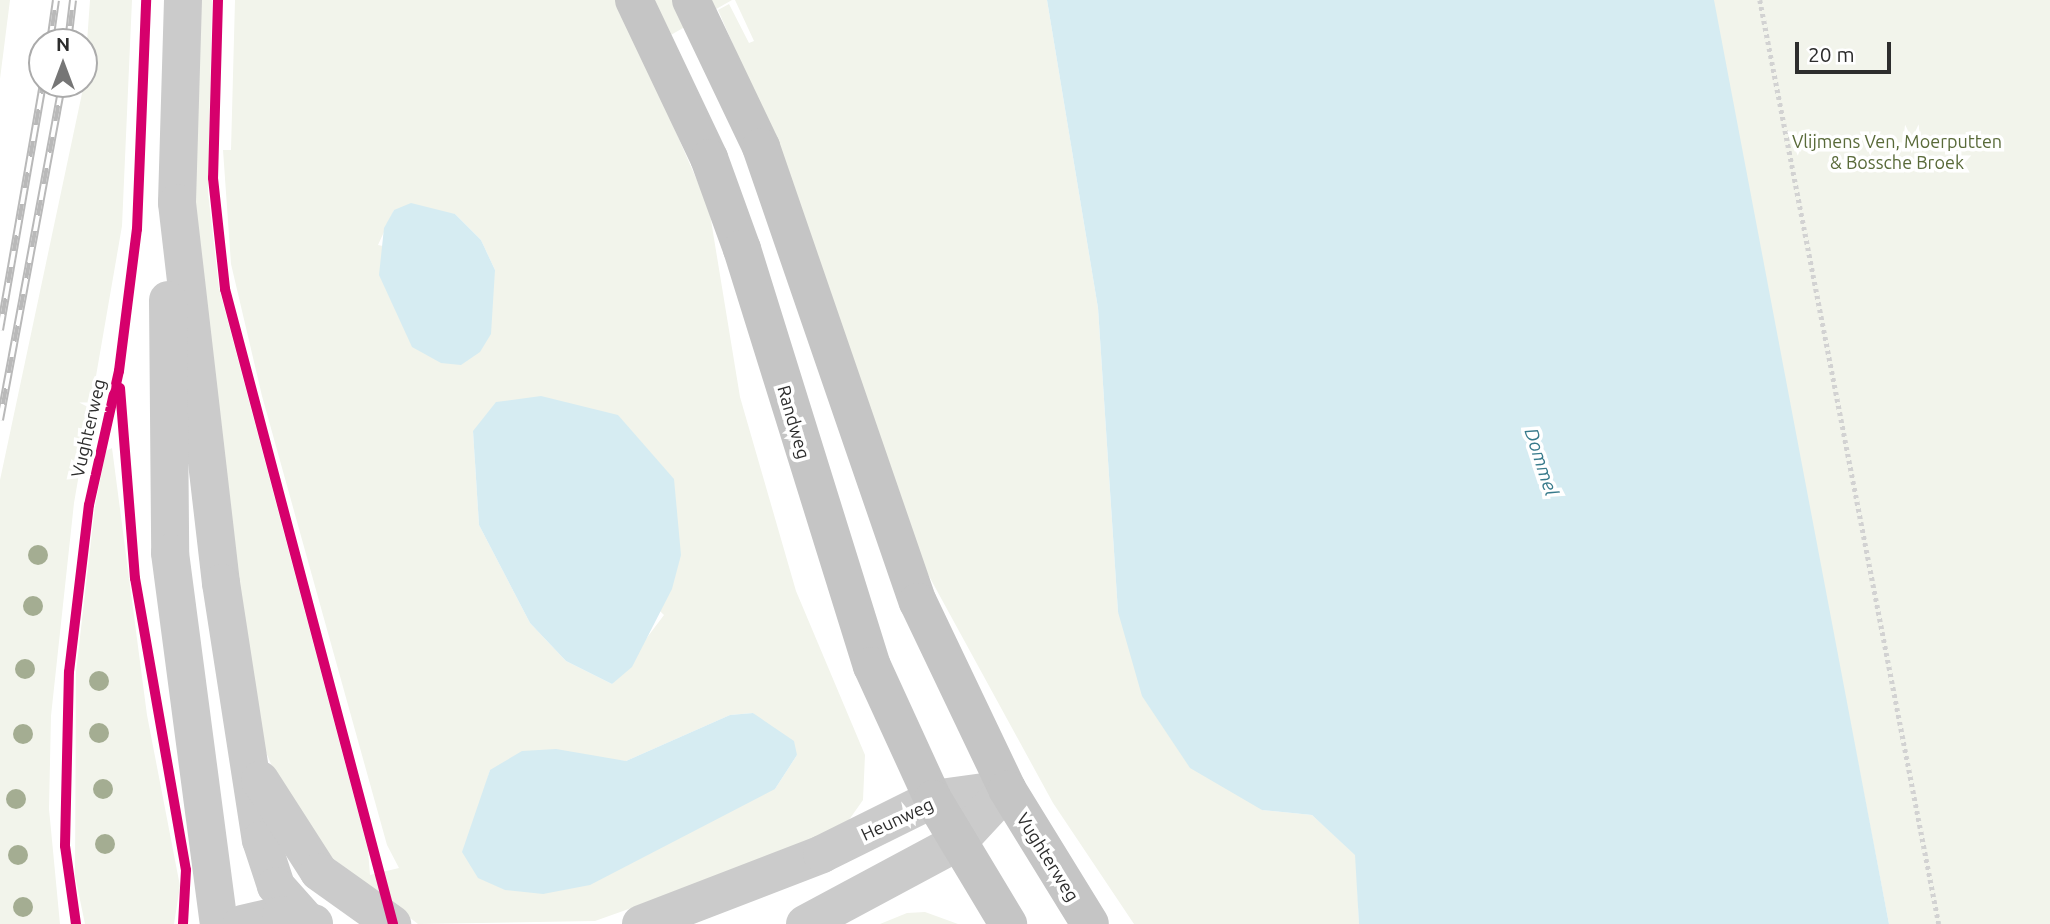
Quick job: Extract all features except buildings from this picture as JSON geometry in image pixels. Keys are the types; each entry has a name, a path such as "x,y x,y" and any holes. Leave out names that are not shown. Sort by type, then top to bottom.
{"main road":[{"path":"183,0 177,203 245,754 272,877 312,922"},
{"name":"Randweg","path":"634,0 669,68 742,249 852,612 933,799 958,842"},
{"path":"691,0 714,45 802,257 918,601 1007,789 958,842 805,924"},
{"path":"177,203 167,237 170,554 205,788 238,924 281,915 312,922"},
{"path":"245,754 306,857 339,891 392,924"},
{"name":"Heunweg","path":"641,924 822,854 933,799 1007,789"},
{"name":"Vughterweg","path":"1007,789 1090,924"},
{"path":"958,842 1008,924"}],"path":[{"path":"1760,0 1939,924"}],"green space":[{"path":"0,0 10,0 0,79"},
{"path":"90,0 132,0 122,226 74,503 51,716 49,809 60,924 0,924 0,480 81,98 98,98 98,28 88,28"},
{"path":"198,0 212,0 208,192 219,288 368,850 370,875 399,868 387,845 262,396 231,264 223,150 231,150 235,0 732,0 641,52 709,208 740,397 796,591 865,755 863,800 839,834 595,921 418,924 300,833 263,745 195,280","holes":["394,210 455,214 481,240 495,270 378,245","473,431 664,615 612,684 566,661 530,623 479,525","753,713 797,755 775,789 483,793 490,770 596,758 626,761 730,715"]},
{"path":"735,0 1047,0 1098,308 1118,612 1262,810 1312,815 1356,855 1359,924 1134,924 1053,803 924,567 779,150 718,10 729,4 749,43 754,41"},
{"name":"Vlijmens Ven, Moerputten & Bossche Broek","path":"1711,0 2050,0 2050,924 1889,924"},
{"path":"112,448 147,715 180,886 174,924 85,924 75,876 76,672 95,506 106,451"},
{"path":"925,912 958,924 880,924 907,913"}],"water":[{"name":"Dommel","path":"1047,0 1714,0 1889,924 1359,924 1355,855 1312,815 1262,810 1190,768 1142,696 1118,612 1098,308"},
{"path":"411,203 455,214 481,240 495,270 491,334 480,352 461,365 441,363 412,347 379,275 384,228 394,210"},
{"path":"541,396 618,415 674,479 681,555 672,589 632,667 612,684 566,661 530,623 479,525 473,431 496,402"},
{"path":"753,713 794,741 797,755 775,789 590,885 543,894 505,890 478,878 462,852 490,770 522,751 556,749 626,761 730,715"}],"railway":[{"path":"52,28 56,0"},
{"path":"70,28 73,0"},
{"path":"0,330 41,98"},
{"path":"0,420 59,98"}],"cycle path":[{"path":"76,924 65,846 69,672 89,505 119,371 137,229 146,0"},
{"path":"218,0 213,178 225,289 393,924"},
{"path":"120,388 135,578 186,870 183,924"}]}
